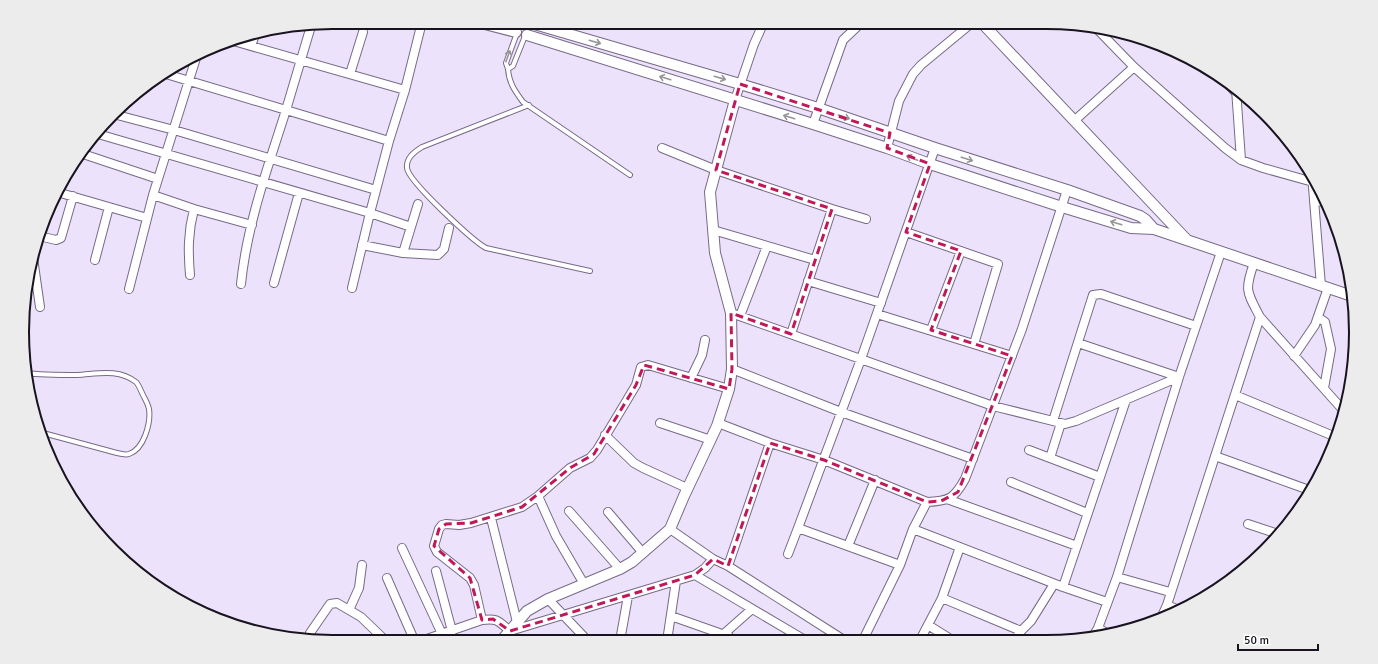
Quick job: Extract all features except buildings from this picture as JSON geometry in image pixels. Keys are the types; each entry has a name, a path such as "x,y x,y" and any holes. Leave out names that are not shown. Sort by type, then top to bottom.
{"street":[{"path":"352,288 376,190 405,90 420,29"},
{"path":"507,29 887,148 930,164 1062,207 1131,228 1154,229 1346,294"},
{"path":"520,32 531,32 531,29"},
{"path":"551,29 818,108 934,148 1067,190 1140,216 1154,229"},
{"path":"506,635 527,611 548,599 620,569 632,562 670,529 718,422 729,389 732,369 735,314 715,253 710,192 735,100 754,44 761,29"},
{"path":"812,124 843,40 855,29"},
{"path":"887,148 899,101 913,74 921,65 965,29"},
{"path":"988,29 1188,241"},
{"path":"240,284 246,243 310,30"},
{"path":"350,74 363,32"},
{"path":"1104,36 1134,67 1225,148 1241,160 1263,168 1306,178"},
{"path":"251,46 253,39"},
{"path":"241,43 405,90"},
{"path":"129,289 153,194 195,62"},
{"path":"1074,121 1134,67"},
{"path":"171,76 389,141"},
{"path":"1236,97 1241,160"},
{"path":"120,116 174,130 376,190"},
{"path":"102,135 370,213 411,227"},
{"path":"662,148 716,170 866,219"},
{"path":"788,554 861,359 930,164 934,148"},
{"path":"87,155 158,179"},
{"path":"990,184 994,167"},
{"path":"1294,356 1310,333 1318,317 1324,287 1313,189"},
{"path":"718,422 770,443 824,460 927,502 941,501 958,492 973,460 1022,329 1067,190"},
{"path":"274,283 299,192"},
{"path":"63,193 147,218"},
{"path":"153,194 194,209 252,224"},
{"path":"44,237 56,240 61,238 73,196"},
{"path":"1314,202 1320,202"},
{"path":"403,253 418,204"},
{"path":"95,260 109,207"},
{"path":"190,275 188,247 190,224 194,209"},
{"path":"791,334 832,209"},
{"path":"362,245 403,253 438,255 444,249 449,228"},
{"path":"713,230 815,260"},
{"path":"906,232 998,264 974,344"},
{"path":"735,314 766,246"},
{"path":"931,330 961,251"},
{"path":"1101,630 1098,628 1117,577 1179,377 1221,252"},
{"path":"1254,263 1248,283 1248,293 1260,317 1340,406"},
{"path":"35,273 40,307"},
{"path":"808,281 881,303"},
{"path":"1050,458 1057,422 1078,343 1093,295 1101,294 1196,326"},
{"path":"735,314 993,406 1065,424 1076,421 1179,377"},
{"path":"877,314 1012,356"},
{"path":"1164,611 1260,317"},
{"path":"1318,317 1325,322 1331,349 1324,388"},
{"path":"691,378 700,359 706,340"},
{"path":"1078,343 1179,377"},
{"path":"482,620 474,585 470,578 437,552 434,546 439,529 442,525 471,523 522,508 570,468 590,458 594,454 636,385 641,367 644,365 729,389"},
{"path":"732,369 841,412 973,460"},
{"path":"1235,396 1331,435"},
{"path":"1062,587 1126,400"},
{"path":"660,423 710,440"},
{"path":"605,435 634,463 688,488"},
{"path":"728,566 770,443"},
{"path":"1029,450 1100,477"},
{"path":"1215,456 1305,488"},
{"path":"848,546 875,480"},
{"path":"1011,482 1087,513"},
{"path":"538,496 556,536 584,584"},
{"path":"947,499 1076,546"},
{"path":"866,635 900,566 913,529 927,502"},
{"path":"569,511 620,569"},
{"path":"608,512 643,553"},
{"path":"491,518 517,622"},
{"path":"1248,524 1274,532"},
{"path":"798,528 900,566"},
{"path":"670,529 713,559 728,566 836,635"},
{"path":"913,529 1054,584 1107,602"},
{"path":"402,548 440,635"},
{"path":"923,635 942,598 960,548"},
{"path":"510,631 695,575 705,568 713,559"},
{"path":"349,610 359,588 362,565"},
{"path":"436,572 452,630"},
{"path":"695,575 797,635"},
{"path":"1117,577 1170,592"},
{"path":"387,578 412,635"},
{"path":"668,635 676,581"},
{"path":"1018,635 1031,621 1054,584"},
{"path":"621,635 628,596"},
{"path":"942,598 1021,631"},
{"path":"548,599 582,635"},
{"path":"310,633 330,604 337,603 369,624 379,635"},
{"path":"1167,605 1173,607"},
{"path":"722,635 752,609"},
{"path":"671,616 724,633"},
{"path":"445,635 452,630 482,620 493,619 498,621 510,631"},
{"path":"928,625 944,635"},
{"path":"783,627 790,635"}],"lane":[{"path":"508,69 513,66 520,32"},
{"path":"520,32 506,63 509,80 523,102 630,174"},
{"path":"529,105 422,147 411,155 408,160 406,167 408,173 421,188 475,241 486,248 590,271"},
{"path":"32,374 78,375 103,372 117,373 136,382 140,388 148,409 149,421 140,446 135,451 128,454 117,453 47,434"}],"highlighted area":[{"path":"740,84 890,133 887,148 930,164 906,232 961,251 931,330 1012,356 958,492 941,501 927,502 824,460 770,443 728,566 713,559 695,575 510,631 493,619 482,620 470,578 434,546 439,529 446,524 471,523 522,507 570,468 594,454 636,385 644,365 729,389 732,369 731,313 791,334 832,209 716,170"}]}
